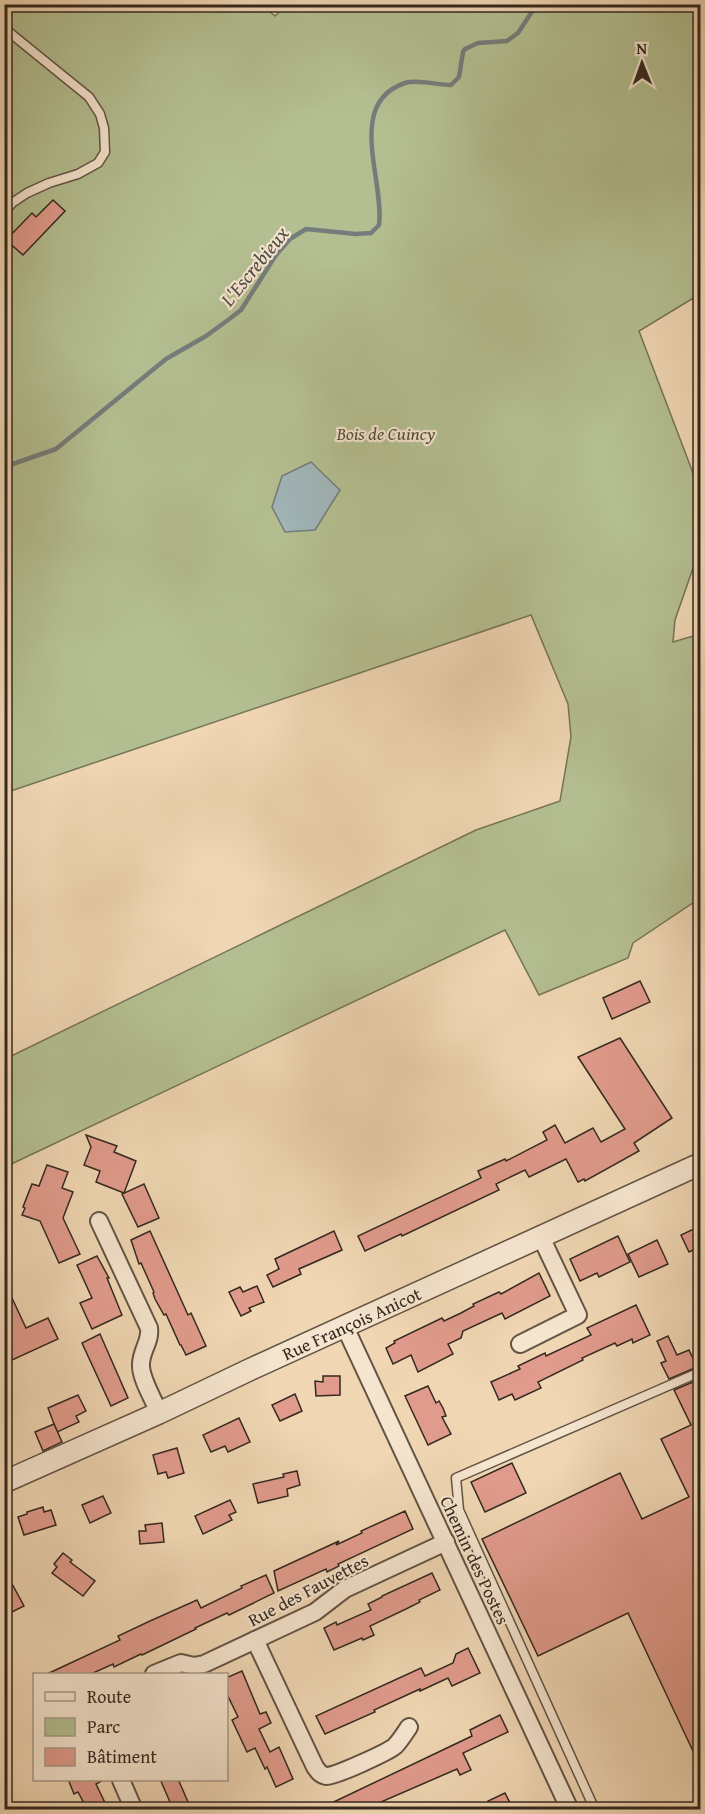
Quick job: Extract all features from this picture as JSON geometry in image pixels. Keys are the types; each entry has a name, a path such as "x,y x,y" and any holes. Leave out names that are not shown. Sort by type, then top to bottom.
{"street":[{"name":"Rue François Anicot","path":"4,1482 700,1164"},
{"path":"99,1221 148,1328 148,1341 142,1356 141,1368 159,1413"},
{"path":"520,1344 578,1316 541,1237"},
{"name":"Chemin des Postes","path":"345,1327 570,1809"},
{"name":"Rue des Fauvettes","path":"156,1673 181,1663 194,1666 204,1664 320,1609 340,1592 446,1542"},
{"path":"255,1640 315,1767 321,1774 326,1776 339,1773 389,1750 409,1727"},
{"path":"122,1781 134,1809"}],"lane":[{"path":"4,28 89,97 100,114 104,128 105,152 98,163 78,174 27,193 12,203 4,212"},
{"path":"595,1809 459,1510 456,1478 700,1372"}],"green space":[{"name":"Bois de Cuincy","path":"261,4 275,16 287,4 700,5 700,294 639,331 693,473 700,508 700,548 675,620 673,642 700,634 700,898 633,943 628,958 539,995 505,930 5,1167 5,1059 476,830 560,801 571,737 568,704 531,615 5,793 5,5"}],"shaded area":[{"path":"311,462 340,490 315,530 285,532 272,507 282,476"}],"building":[{"path":"53,200 65,211 23,255 6,240 32,213 36,217"},
{"path":"640,981 650,1002 612,1019 603,998"},
{"path":"620,1038 672,1118 634,1143 639,1151 585,1181 584,1179 578,1182 566,1159 529,1177 525,1170 496,1184 499,1190 365,1251 358,1236 481,1178 478,1171 505,1159 506,1161 547,1140 543,1132 555,1125 565,1143 593,1128 601,1142 625,1129 578,1057"},
{"path":"86,1135 117,1146 114,1152 136,1161 124,1193 96,1182 100,1171 84,1165 91,1147"},
{"path":"47,1165 68,1172 62,1188 73,1192 63,1218 80,1254 59,1263 40,1221 22,1215 32,1184 39,1186"},
{"path":"144,1184 159,1218 138,1227 122,1194"},
{"path":"700,1226 700,1247 689,1252 681,1235"},
{"path":"150,1231 188,1315 191,1313 206,1346 186,1355 166,1314 164,1315 155,1299 131,1240"},
{"path":"334,1231 342,1250 299,1269 301,1274 273,1287 267,1275 279,1269 275,1259"},
{"path":"618,1236 630,1262 599,1277 597,1273 580,1281 570,1259"},
{"path":"657,1240 668,1264 639,1277 628,1254"},
{"path":"97,1256 109,1278 107,1278 122,1315 92,1329 80,1303 92,1298 77,1265"},
{"path":"539,1273 550,1296 505,1319 502,1313 463,1331 461,1338 448,1344 453,1354 418,1372 411,1355 393,1364 386,1348 395,1343 394,1341 442,1318 444,1321 474,1306 473,1304 499,1292 501,1294"},
{"path":"4,1281 26,1328 48,1318 58,1339 12,1360 4,1344"},
{"path":"257,1286 264,1302 249,1308 251,1311 241,1316 229,1292 240,1287 243,1292"},
{"path":"636,1305 650,1335 633,1343 632,1339 617,1346 615,1343 538,1382 541,1388 515,1400 512,1394 499,1400 491,1382 520,1369 518,1366 545,1353 546,1356 591,1335 587,1328"},
{"path":"100,1334 128,1398 111,1406 82,1343"},
{"path":"668,1336 677,1355 689,1350 697,1367 669,1379 661,1363 666,1361 657,1341"},
{"path":"323,1376 340,1376 340,1395 316,1396 315,1381 323,1382"},
{"path":"700,1379 700,1766 628,1613 538,1656 482,1539 620,1473 642,1519 689,1497 661,1439 691,1425 674,1390"},
{"path":"428,1386 436,1403 439,1401 443,1408 446,1416 442,1417 451,1434 428,1445 405,1396"},
{"path":"295,1394 302,1411 280,1421 272,1405"},
{"path":"78,1395 86,1411 76,1416 79,1422 57,1432 48,1408"},
{"path":"239,1418 250,1442 228,1452 225,1446 211,1452 203,1435"},
{"path":"54,1424 62,1442 43,1451 35,1432"},
{"path":"177,1448 184,1473 168,1478 166,1472 158,1474 153,1455"},
{"path":"512,1463 526,1493 485,1512 471,1482"},
{"path":"297,1471 300,1485 287,1489 288,1496 258,1503 253,1484 284,1477 283,1474"},
{"path":"103,1496 111,1513 90,1523 82,1505"},
{"path":"230,1500 236,1512 229,1515 232,1520 203,1534 195,1516"},
{"path":"43,1507 44,1512 51,1510 56,1525 24,1535 18,1517"},
{"path":"405,1511 413,1529 338,1564 339,1566 327,1572 326,1569 278,1591 274,1571 339,1541 336,1545"},
{"path":"162,1523 164,1542 140,1544 139,1531 146,1531 145,1525"},
{"path":"63,1553 72,1560 70,1562 95,1581 83,1596 52,1573 57,1567 54,1564"},
{"path":"4,1569 24,1606 4,1616"},
{"path":"432,1573 440,1590 370,1626 374,1635 334,1650 324,1628 336,1622 337,1625 371,1610 368,1604"},
{"path":"266,1575 274,1593 114,1667 113,1664 93,1673 49,1673 120,1640 118,1636 150,1621 197,1600 201,1608 242,1588 241,1586"},
{"path":"468,1648 480,1673 452,1686 448,1678 420,1691 420,1689 325,1734 316,1716 421,1668 425,1676 453,1663 456,1654"},
{"path":"242,1671 260,1714 266,1712 271,1723 259,1729 270,1752 279,1747 293,1779 276,1787 255,1748 247,1752 232,1720 238,1717 228,1696 228,1677"},
{"path":"500,1715 508,1732 463,1753 471,1770 460,1775 457,1769 365,1809 319,1809 472,1736 470,1730"},
{"path":"69,1781 101,1781 96,1784 108,1809 87,1809 78,1792 74,1794"},
{"path":"161,1781 179,1781 188,1802 186,1803 189,1809 173,1809"},
{"path":"505,1793 513,1809 492,1809 488,1801"}],"waterway":[{"name":"L'Escrebieux","path":"4,467 56,449 166,359 206,336 241,310 276,255 290,239 306,229 356,234 371,233 379,225 372,145 372,125 376,107 387,93 405,83 451,85 459,77 465,49 478,43 507,41 518,33 537,4"},
{"name":"L'Escrebieux","path":"693,4 700,9"}]}
